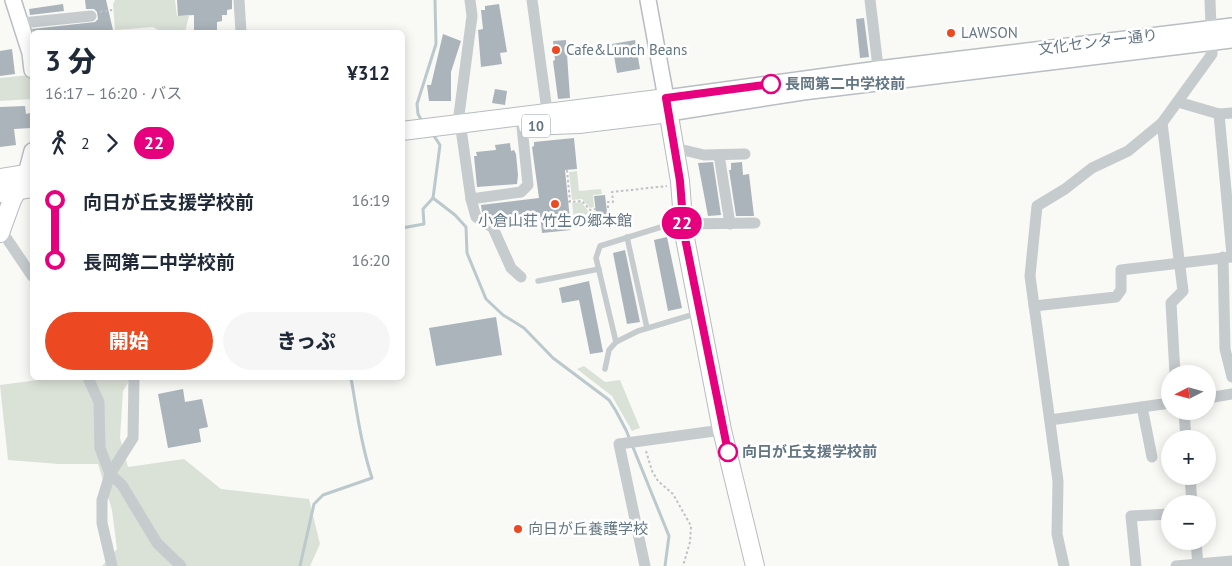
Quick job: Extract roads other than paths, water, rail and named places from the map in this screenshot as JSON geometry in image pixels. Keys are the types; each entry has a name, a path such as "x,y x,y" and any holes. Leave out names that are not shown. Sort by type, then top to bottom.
{"main road":[{"name":"10","path":"405,141 461,129 548,119 579,124 668,105"},
{"path":"668,105 680,181 682,224 722,430 755,566"},
{"name":"10","path":"405,131 522,127 548,119"},
{"path":"0,178 27,181"},
{"path":"0,193 27,181"},
{"path":"1,231 27,181"}],"street":[{"path":"13,0 22,23 30,61"},
{"path":"239,0 241,30"},
{"path":"470,0 472,16 459,115 471,199 476,217 493,228 511,268 521,277"},
{"path":"532,0 548,119"},
{"path":"648,0 668,105"},
{"path":"870,0 879,76"},
{"path":"1064,566 1057,534 1058,481 1030,276 1036,206 1065,189 1092,168 1128,151 1162,123 1212,54 1210,0"},
{"path":"22,23 91,16"},
{"name":"文化センター通り","path":"668,105 803,92 879,76 1212,35 1232,26"},
{"name":"文化センター通り","path":"1212,35 1232,40"},
{"path":"1178,102 1219,114 1232,112"},
{"path":"1219,114 1228,170 1229,257 1225,349 1232,377"},
{"path":"1162,123 1183,290 1171,303 1170,315 1174,365"},
{"path":"471,199 521,192 528,185 522,127"},
{"path":"675,148 704,155 744,154"},
{"path":"718,155 730,224"},
{"path":"27,181 30,163"},
{"path":"682,224 755,223"},
{"path":"1,231 30,273"},
{"path":"1034,306 1116,297 1121,290 1121,270 1229,257"},
{"path":"89,380 98,402 100,448 110,474 122,485 157,542 181,566"},
{"path":"112,566 101,512 104,489 110,474 133,438 134,380"},
{"path":"1216,397 1232,394"},
{"path":"1050,420 1161,404"},
{"path":"1142,407 1152,457"},
{"path":"645,566 619,444 722,430"},
{"path":"1136,566 1131,516 1161,514"},
{"path":"1197,550 1198,565"},
{"path":"1176,566 1232,560"}],"lane":[{"path":"616,342 596,258 600,246 674,223 682,224"},
{"path":"627,237 647,328"},
{"path":"538,281 599,269"},
{"path":"605,369 609,350 616,342 647,328 699,313"}],"waterway":[{"path":"423,123 418,114 417,104 436,44 435,0"},
{"path":"432,133 440,145 433,198 455,215 466,227 467,253 486,299 503,315 524,328 553,358 609,400 626,430 669,536 665,566"},
{"path":"405,227 424,224 423,209 433,198"},
{"path":"300,566 314,504 323,495 372,478 362,440 351,380"}],"place":[{"name":"LAWSON","path":"951,33"},
{"name":"Cafe&Lunch Beans","path":"556,50"},
{"name":"長岡第二中学校前","path":"771,84"},
{"name":"小倉山荘 竹生の郷本館","path":"555,204"},
{"name":"向日が丘支援学校前","path":"728,452"},
{"name":"向日が丘養護学校","path":"518,529"}]}
